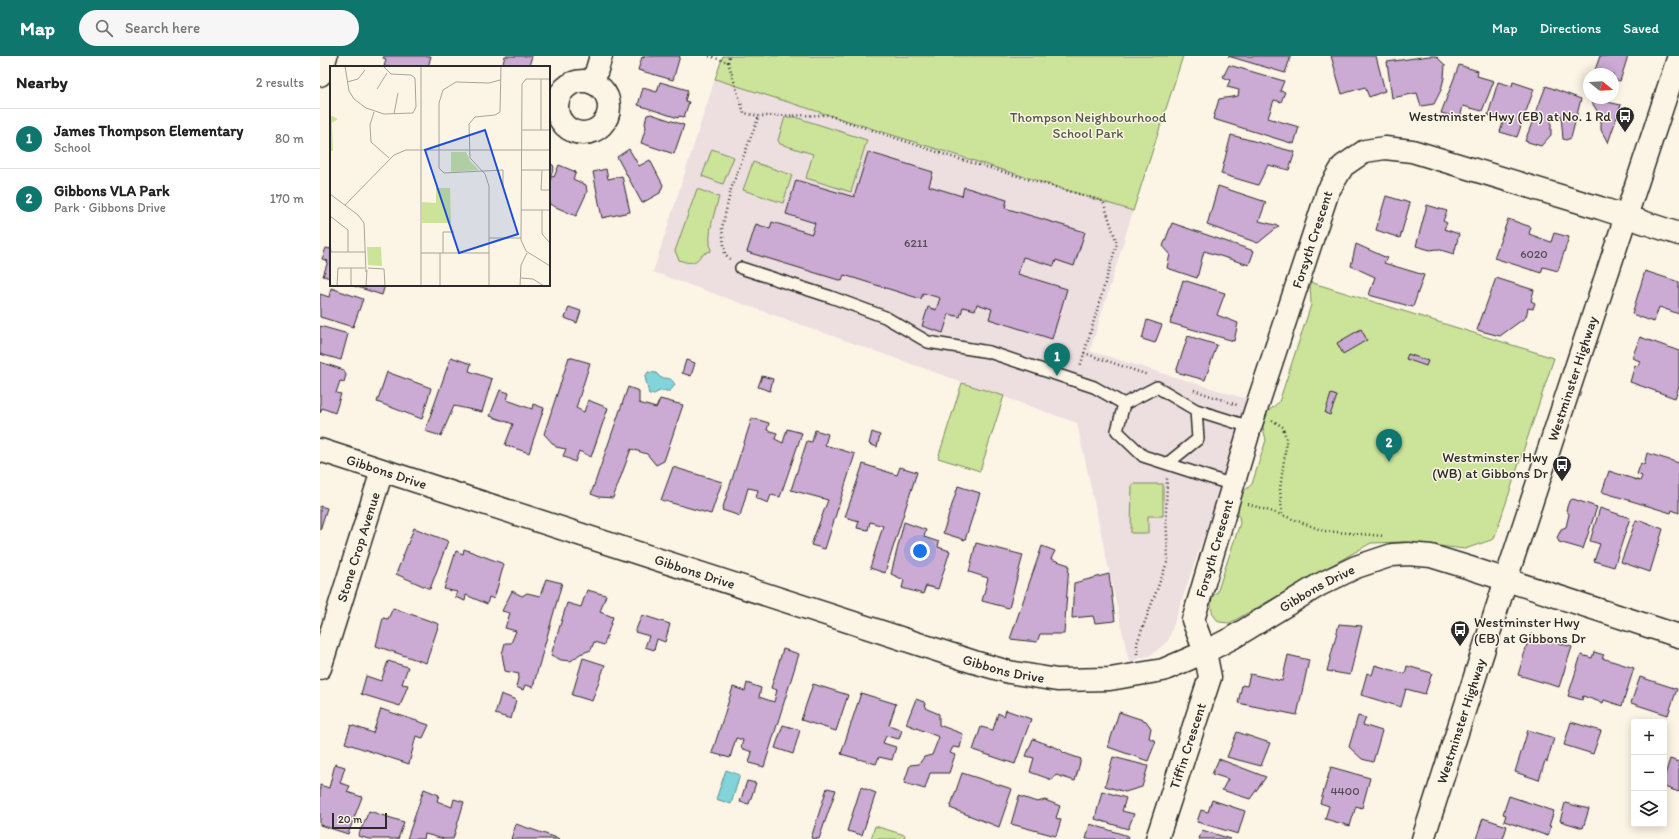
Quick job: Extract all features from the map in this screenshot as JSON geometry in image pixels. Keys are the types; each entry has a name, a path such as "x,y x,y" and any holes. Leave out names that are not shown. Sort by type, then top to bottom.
{"street":[{"path":"320,76 326,56"},
{"path":"593,83 601,56"},
{"name":"Westminster Highway","path":"1422,839 1625,216 1679,56"},
{"name":"Forsyth Crescent","path":"1205,652 1193,620 1238,493 1328,190 1343,166 1365,151 1385,148 1412,151 1679,234"},
{"name":"Gibbons Drive","path":"320,450 974,662 1009,672 1057,680 1110,679 1164,670 1232,638 1319,585 1356,567 1392,555 1408,554 1430,556 1506,579 1679,636"},
{"name":"Stone Crop Avenue","path":"320,668 382,471"},
{"name":"Tiffin Crescent","path":"1157,839 1210,677 1205,652"}],"lane":[{"path":"741,268 885,318 928,342 988,352 1094,387 1124,404"},
{"path":"1238,493 1168,463 1143,456 1117,431 1124,404 1157,386 1196,410 1259,423"},
{"path":"1168,463 1198,439 1196,410"}],"path":[{"path":"709,56 728,62"},
{"path":"730,56 728,62 744,113 759,116 827,115 952,157 1103,201 1117,243 1076,381"},
{"path":"741,268 725,254 722,228 731,189 759,116"},
{"path":"1259,423 1282,427 1286,438 1280,489 1282,515"},
{"path":"1137,657 1137,643 1168,560 1166,512 1168,463"},
{"path":"1238,493 1282,515 1324,531 1389,536"}],"shaded area":[{"path":"715,79 1133,211 1090,351 1250,400 1168,641 1151,655 1129,662 1077,423 653,272"}],"green space":[{"name":"Thompson Neighbourhood School Park","path":"723,56 1183,56 1133,211 715,79"},
{"path":"785,117 795,117 867,140 851,192 806,178 813,154 780,144 778,140"},
{"path":"712,149 734,157 723,184 702,176"},
{"path":"753,162 792,175 783,203 743,190"},
{"path":"697,189 719,197 710,230 711,251 702,255 691,263 679,260 675,251"},
{"path":"1310,282 1554,358 1494,539 1465,549 1403,542 1371,543 1230,623 1219,622 1214,616 1212,610 1212,596 1217,593 1240,523 1237,506 1240,495 1252,484 1266,440 1262,424 1265,414 1279,402 1311,305"},
{"path":"962,383 1004,396 980,471 938,458"},
{"path":"1132,484 1163,484 1163,516 1148,516 1148,533 1131,533"},
{"path":"875,826 905,835 904,839 871,839"}],"water":[{"path":"648,372 656,373 661,378 670,379 675,385 670,391 660,391 654,394 649,394 645,377"},
{"path":"726,770 740,775 731,804 716,799"}],"building":[{"path":"384,56 431,56 428,66 384,66 386,59 383,58"},
{"path":"505,56 532,56 529,66 524,64 523,66 502,66"},
{"path":"644,56 680,56 673,80 638,70 642,57 644,58"},
{"path":"1228,56 1291,56 1285,73"},
{"path":"1331,56 1376,56 1385,91 1369,97 1365,87 1342,94"},
{"path":"1436,56 1445,65 1441,90 1434,104 1421,106 1417,93 1392,98 1387,62"},
{"path":"1600,56 1628,56 1620,81 1619,68 1596,68"},
{"path":"1229,65 1284,81 1280,91 1285,92 1281,102 1274,100 1268,118 1299,127 1294,144 1213,119 1219,99 1238,96 1239,90 1227,87 1230,80 1223,77"},
{"path":"1459,65 1478,71 1477,76 1494,81 1482,111 1463,106 1460,118 1441,113"},
{"path":"660,82 688,90 685,101 689,102 684,117 679,116 678,118 638,105 643,88 657,92"},
{"path":"1498,82 1512,86 1513,82 1534,89 1517,137 1500,132 1504,119 1488,115"},
{"path":"1546,86 1581,99 1571,138 1566,140 1563,139 1561,115 1556,114 1551,120 1551,135 1541,146 1525,141"},
{"path":"1593,104 1621,105 1608,143 1601,130 1601,117"},
{"path":"651,114 684,125 674,154 641,143 646,127 645,123 647,115"},
{"path":"1231,135 1295,152 1289,170 1268,165 1258,185 1221,174"},
{"path":"629,149 639,166 650,160 663,185 660,193 642,203 617,157"},
{"path":"868,152 933,172 929,186 962,196 964,187 1007,200 1005,208 1085,232 1074,266 1056,260 1054,266 1023,257 1018,274 1067,289 1052,339 989,319 992,309 977,304 975,310 963,307 960,317 949,314 943,333 922,326 928,307 936,310 940,298 923,293 921,299 844,275 842,281 747,252 756,224 770,229 772,222 812,234 815,223 786,214 796,180 854,197"},
{"path":"550,164 553,165 554,168 550,177"},
{"path":"559,165 576,172 573,179 586,185 587,192 576,216 550,204 550,181 552,176 554,177"},
{"path":"606,169 608,179 622,176 630,212 602,218 593,172"},
{"path":"1218,186 1266,202 1259,221 1279,226 1258,243 1207,225"},
{"path":"1386,196 1410,203 1400,238 1376,230"},
{"path":"1427,205 1447,211 1443,221 1447,223 1444,229 1459,234 1454,254 1437,249 1430,250 1416,246"},
{"path":"1508,219 1531,227 1529,234 1551,242 1554,233 1569,237 1558,271 1543,267 1541,273 1494,258"},
{"path":"1172,223 1254,251 1249,265 1204,251 1197,278 1167,268 1170,254 1163,246"},
{"path":"1356,244 1387,258 1384,263 1424,275 1413,307 1369,295 1375,277 1351,266"},
{"path":"326,248 330,249 330,278 323,276 328,261 322,259"},
{"path":"1645,271 1679,282 1679,314 1659,307 1654,322 1632,314"},
{"path":"1496,278 1534,290 1531,301 1535,303 1533,309 1528,308 1526,317 1500,336 1477,330"},
{"path":"1183,280 1225,293 1217,315 1238,323 1234,341 1170,323"},
{"path":"354,286 385,286 382,295"},
{"path":"331,288 363,299 353,327 320,317 320,294 329,297"},
{"path":"569,307 581,311 577,323 565,318"},
{"path":"1147,320 1162,325 1155,343 1142,339"},
{"path":"320,326 348,334 341,360 320,354"},
{"path":"1361,329 1367,340 1343,354 1337,343"},
{"path":"1188,336 1217,345 1205,380 1176,372"},
{"path":"1640,337 1679,351 1679,386 1675,398 1630,382 1635,365 1638,366 1640,361 1632,358"},
{"path":"1408,354 1428,361 1426,366 1406,359"},
{"path":"451,357 471,364 469,371 492,379 482,412 454,406 441,436 425,431"},
{"path":"569,357 590,363 576,408 584,412 588,400 608,408 591,457 579,451 575,462 563,456 566,449 556,447 544,434"},
{"path":"686,360 695,363 691,376 682,373"},
{"path":"320,362 344,370 346,375 344,382 340,381 336,393 341,394 335,413 322,408 320,413"},
{"path":"387,372 431,388 422,419 377,402"},
{"path":"762,376 773,379 770,391 758,387"},
{"path":"628,387 639,391 639,403 656,408 660,399 683,405 664,461 656,465 647,454 631,449 613,498 599,497 591,494"},
{"path":"500,390 509,393 507,400 532,409 533,404 544,408 529,453 505,445 513,424 490,416"},
{"path":"1331,394 1337,396 1330,415 1325,413"},
{"path":"752,418 769,423 767,430 777,433 775,439 783,443 787,429 802,433 780,497 771,495 768,503 756,498 758,490 748,488 740,516 722,510"},
{"path":"815,430 828,434 825,445 855,454 825,549 811,545 828,500 791,490 807,441 812,442"},
{"path":"872,432 880,435 877,447 869,444"},
{"path":"1647,453 1679,463 1679,513 1672,510 1671,513 1602,492 1609,471 1640,481 1642,476 1637,474 1641,463 1644,465"},
{"path":"863,464 897,475 900,467 917,472 885,573 870,568 883,526 870,522 868,530 857,528 859,521 845,517"},
{"path":"673,467 722,482 711,514 661,500"},
{"path":"958,486 980,493 965,540 943,533"},
{"path":"1573,499 1597,507 1583,549 1559,542 1557,538 1561,529 1566,527 1569,514 1566,510 1569,501"},
{"path":"320,506 327,508 320,530"},
{"path":"1600,508 1630,518 1614,567 1594,561 1600,544 1590,541"},
{"path":"1636,520 1640,520 1663,529 1650,572 1621,562"},
{"path":"904,522 926,530 924,537 939,542 938,547 950,551 938,589 926,586 923,594 902,588 904,580 891,574"},
{"path":"414,528 448,541 430,589 396,574"},
{"path":"976,543 1023,555 1009,608 982,601 988,578 969,572"},
{"path":"1042,546 1055,551 1051,559 1069,565 1064,634 1040,634 1037,642 1010,639"},
{"path":"464,549 504,564 494,599 489,597 487,604 466,595 465,601 455,597 457,592 444,589 456,551 463,554"},
{"path":"1109,574 1115,621 1095,623 1093,616 1072,618 1074,583"},
{"path":"546,579 562,583 533,687 525,685 523,690 516,687 519,674 505,671 502,654 505,643 511,643 516,631 505,628 510,613 502,611 512,591 522,596 527,593 540,596"},
{"path":"587,590 606,595 600,612 613,617 604,645 594,642 591,650 580,654 571,661 561,660 551,655 567,603 581,607"},
{"path":"393,608 439,624 426,663 376,646 383,618 388,619"},
{"path":"642,615 670,624 665,642 657,639 654,650 645,647 649,636 635,632"},
{"path":"1339,624 1362,626 1350,675 1327,671"},
{"path":"1530,634 1572,647 1559,687 1518,675"},
{"path":"783,649 799,654 764,767 749,763 752,752 741,748 743,740 736,738 730,758 712,753 733,687 745,691 747,683 761,688 759,697 774,702 777,690 771,688"},
{"path":"1594,652 1604,655 1602,658 1634,668 1622,706 1604,700 1603,703 1583,696 1582,700 1568,696 1581,655 1592,658"},
{"path":"1288,655 1309,660 1297,715 1238,703 1242,685 1247,686 1250,674 1282,681"},
{"path":"583,658 605,665 592,701 572,695"},
{"path":"388,661 408,667 402,684 408,685 400,706 361,694 366,676 381,681"},
{"path":"1375,665 1405,674 1407,666 1432,673 1425,694 1406,689 1401,707 1361,695 1367,673 1372,675"},
{"path":"1640,677 1677,689 1668,715 1631,703"},
{"path":"813,684 848,695 836,731 801,720"},
{"path":"861,693 896,704 889,725 902,730 899,739 886,736 883,743 896,747 892,760 879,757 876,764 841,754"},
{"path":"501,694 516,700 511,719 495,714"},
{"path":"916,699 924,702 927,709 939,714 939,725 963,734 960,748 953,747 950,753 955,755 949,773 930,773 925,789 904,783 910,765 919,764 924,757 932,755 939,737 906,724"},
{"path":"381,709 429,725 423,738 416,736 409,764 345,743 351,725 373,733"},
{"path":"1006,710 1031,719 1015,764 973,750 981,727 993,730 998,713 1004,716"},
{"path":"1119,712 1146,721 1151,728 1149,738 1156,741 1148,761 1108,747"},
{"path":"1358,716 1366,718 1363,725 1382,731 1373,762 1362,759 1349,747"},
{"path":"1571,722 1601,731 1593,754 1564,745"},
{"path":"783,725 800,730 793,754 775,748"},
{"path":"1528,730 1554,738 1547,762 1545,761 1539,780 1515,772"},
{"path":"1237,732 1270,743 1261,766 1227,757"},
{"path":"1033,739 1081,759 1075,781 1056,775 1052,780 1030,772 1034,758 1026,756"},
{"path":"1113,757 1148,766 1142,787 1125,792 1105,786"},
{"path":"1219,759 1266,777 1250,799 1222,790 1228,779 1212,774"},
{"path":"1670,759 1679,762 1679,792 1667,788 1667,768"},
{"path":"335,764 345,767 340,783 350,786 347,792 362,797 348,834 320,825 320,785 329,788"},
{"path":"1331,767 1370,778 1362,808 1356,806 1350,826 1325,819 1329,806 1320,803"},
{"path":"962,773 1012,789 999,827 950,808"},
{"path":"747,781 756,783 749,804 740,802"},
{"path":"861,787 876,793 862,835 847,831"},
{"path":"827,788 836,790 819,839 811,838"},
{"path":"424,789 439,795 437,801 452,807 454,799 464,802 453,839 444,839 425,834 424,839 407,839"},
{"path":"1102,791 1126,798 1122,811 1134,814 1128,829 1095,819"},
{"path":"1019,796 1037,802 1045,800 1060,806 1056,818 1061,820 1056,836 1011,824"},
{"path":"1509,796 1554,811 1549,826 1551,826 1548,836 1504,821 1506,815 1503,814"},
{"path":"1212,800 1245,811 1238,834 1197,822 1201,810 1208,812"},
{"path":"1565,803 1589,809 1583,828 1560,821"},
{"path":"369,811 404,822 398,839 369,839 358,836"},
{"path":"1483,818 1507,826 1503,839 1476,839"},
{"path":"516,824 560,839 511,839"},
{"path":"1090,824 1128,836 1127,839 1086,839"},
{"path":"1202,830 1231,839 1199,839"}],"place":[{"name":"Westminster Hwy (EB) at No. 1 Rd","path":"1625,133"},
{"name":"James Thompson Elementary","path":"1057,376"},
{"name":"Gibbons VLA Park","path":"1389,462"},
{"name":"Westminster Hwy (WB) at Gibbons Dr","path":"1562,482"},
{"name":"Westminster Hwy (EB) at Gibbons Dr","path":"1460,647"}]}
